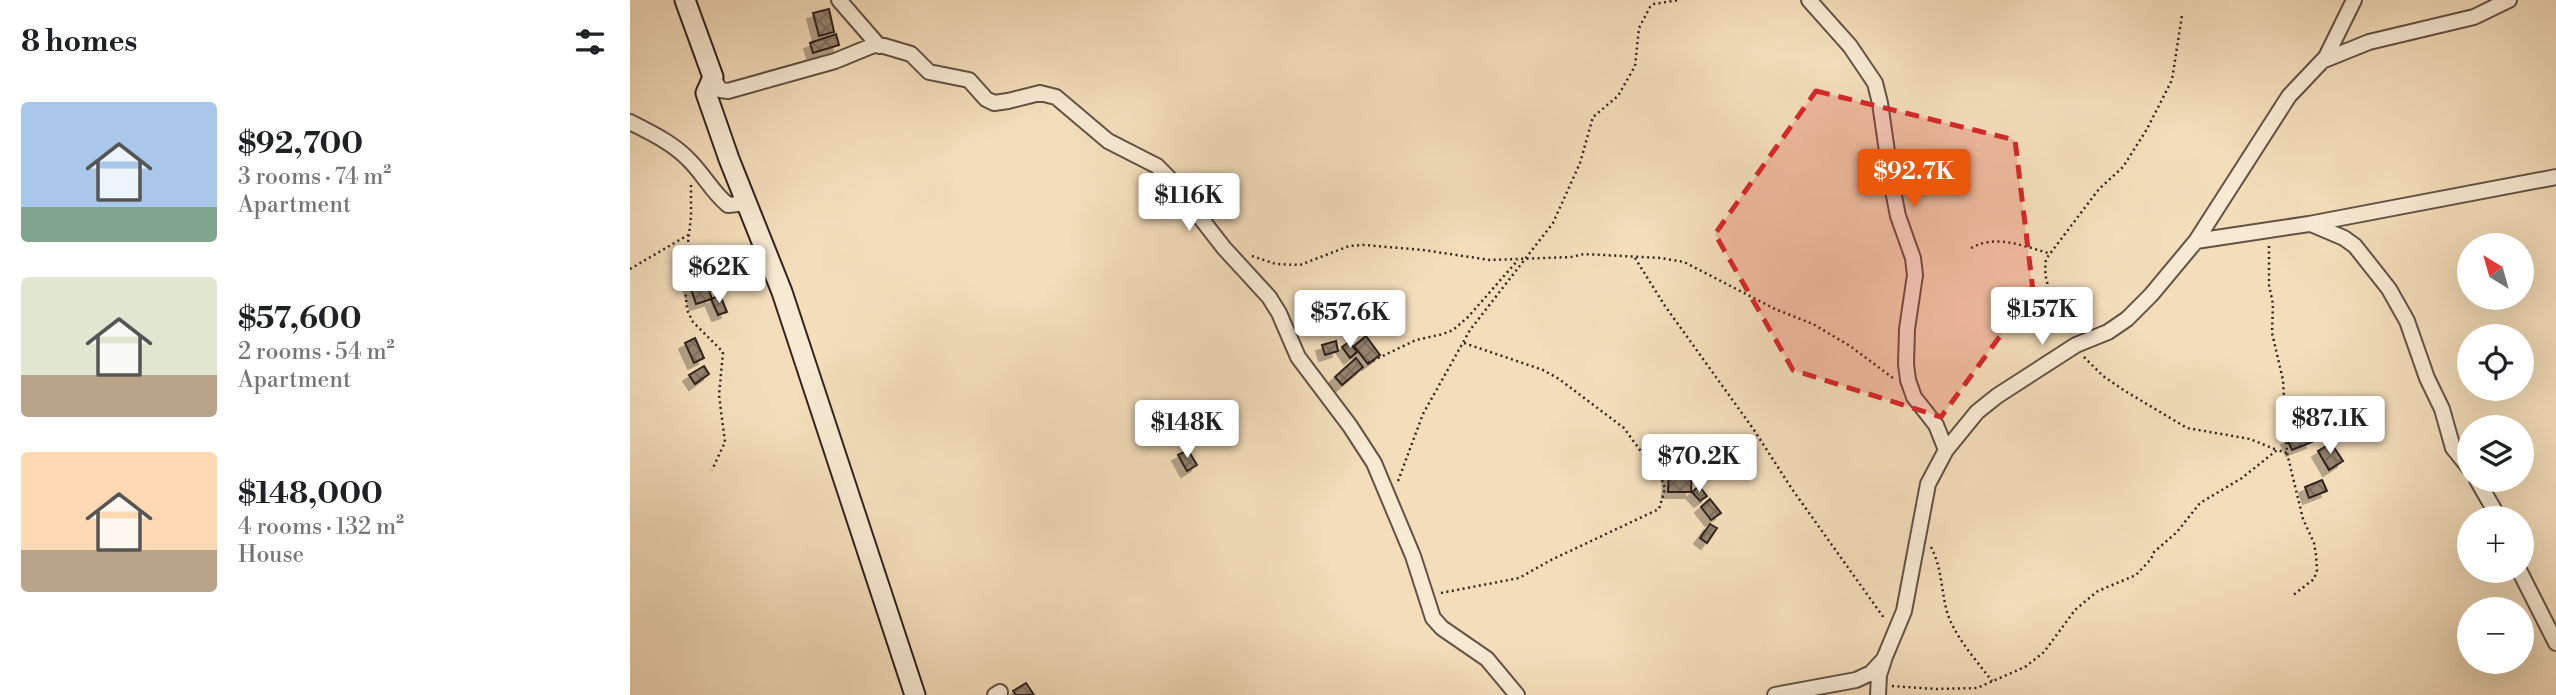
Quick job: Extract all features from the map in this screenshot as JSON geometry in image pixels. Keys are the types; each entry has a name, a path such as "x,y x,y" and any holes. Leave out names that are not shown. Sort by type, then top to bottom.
{"street":[{"path":"685,0 720,90 728,91 768,81 879,46 911,54 929,72 969,80 989,101 1000,103 1040,93 1056,97 1108,141 1151,162 1164,172 1224,248 1274,304 1298,357 1374,463 1404,534 1431,614 1442,628 1487,659 1517,695"},
{"path":"839,0 879,46"},
{"path":"1809,0 1866,68 1875,83 1898,216 1913,258 1915,275 1914,297 1907,329 1908,380 1914,397 1936,425 1946,450"},
{"path":"1876,691 1911,580 1917,532 1928,484 1946,450 1977,412 1997,396 2076,345 2108,332 2127,319 2151,295 2196,241 2290,96 2321,62 2333,44 2354,0"},
{"path":"2321,62 2369,42 2474,16 2509,0"},
{"path":"713,77 706,93 782,292 915,695"},
{"path":"630,122 671,143 690,160 713,193 728,205 748,203"},
{"path":"2196,241 2309,224 2556,177"},
{"path":"2309,224 2344,238 2355,246 2389,289 2407,321 2457,452"},
{"path":"2526,583 2556,643"},
{"path":"1775,695 1856,680 1871,673 1884,659"}],"path":[{"path":"1389,502 1423,414 1463,342 1553,223 1580,163 1593,117 1618,96 1629,79 1635,66 1639,28 1650,7 1679,0"},
{"path":"2182,15 2172,79 2147,129 2123,167 2098,189 2048,253 2045,282 2065,316 2076,345 2103,376 2187,428 2236,435 2287,453"},
{"path":"690,160 691,217 684,277 687,310 693,322 723,352 719,395 725,442 712,470"},
{"path":"2271,228 2267,262 2273,304 2272,332 2283,380 2287,453 2303,519 2314,543 2317,569 2309,585 2292,596"},
{"path":"630,269 689,235"},
{"path":"1971,248 1993,241 2013,243 2048,253"},
{"path":"1224,248 1288,265 1300,265 1349,246 1364,245 1490,260 1571,257 1584,254 1685,262 1775,309 1813,324 1883,369 1914,397"},
{"path":"1634,256 1665,306 1755,430 1800,500 1895,635"},
{"path":"1368,363 1416,340 1453,330 1468,317 1518,260"},
{"path":"1428,599 1443,592 1519,578 1659,509 1665,489 1663,482 1624,428 1559,379 1544,370 1463,342"},
{"path":"1876,691 1977,688 2025,667 2044,652 2075,610 2098,591 2136,575 2200,503 2242,478 2277,450"},
{"path":"1917,532 1929,543 1936,556 1947,611 1954,628 1992,681"}],"highlighted area":[{"path":"1816,91 2015,140 2033,291 1941,417 1793,370 1715,234"}],"building":[{"path":"829,9 834,32 819,36 813,13"},
{"path":"836,34 839,45 813,53 810,43"},
{"path":"704,275 712,299 696,304 688,280"},
{"path":"720,295 727,312 718,315 711,299"},
{"path":"1366,336 1380,355 1368,364 1354,346"},
{"path":"695,338 704,358 694,363 685,343"},
{"path":"1336,341 1338,351 1325,355 1322,345"},
{"path":"1349,342 1357,352 1350,358 1342,347"},
{"path":"1356,358 1363,367 1342,385 1335,377"},
{"path":"704,366 709,374 695,384 689,375"},
{"path":"2307,431 2312,442 2292,450 2287,439"},
{"path":"2331,443 2343,461 2329,470 2318,451"},
{"path":"1188,450 1197,465 1187,471 1178,455"},
{"path":"1669,471 1692,472 1691,492 1668,492"},
{"path":"2322,480 2327,491 2309,498 2305,487"},
{"path":"1699,486 1707,496 1700,501 1692,492"},
{"path":"1710,499 1721,513 1711,520 1701,507"},
{"path":"1710,524 1717,528 1707,543 1700,538"},
{"path":"1026,683 1034,695 1016,695 1013,691"}]}
